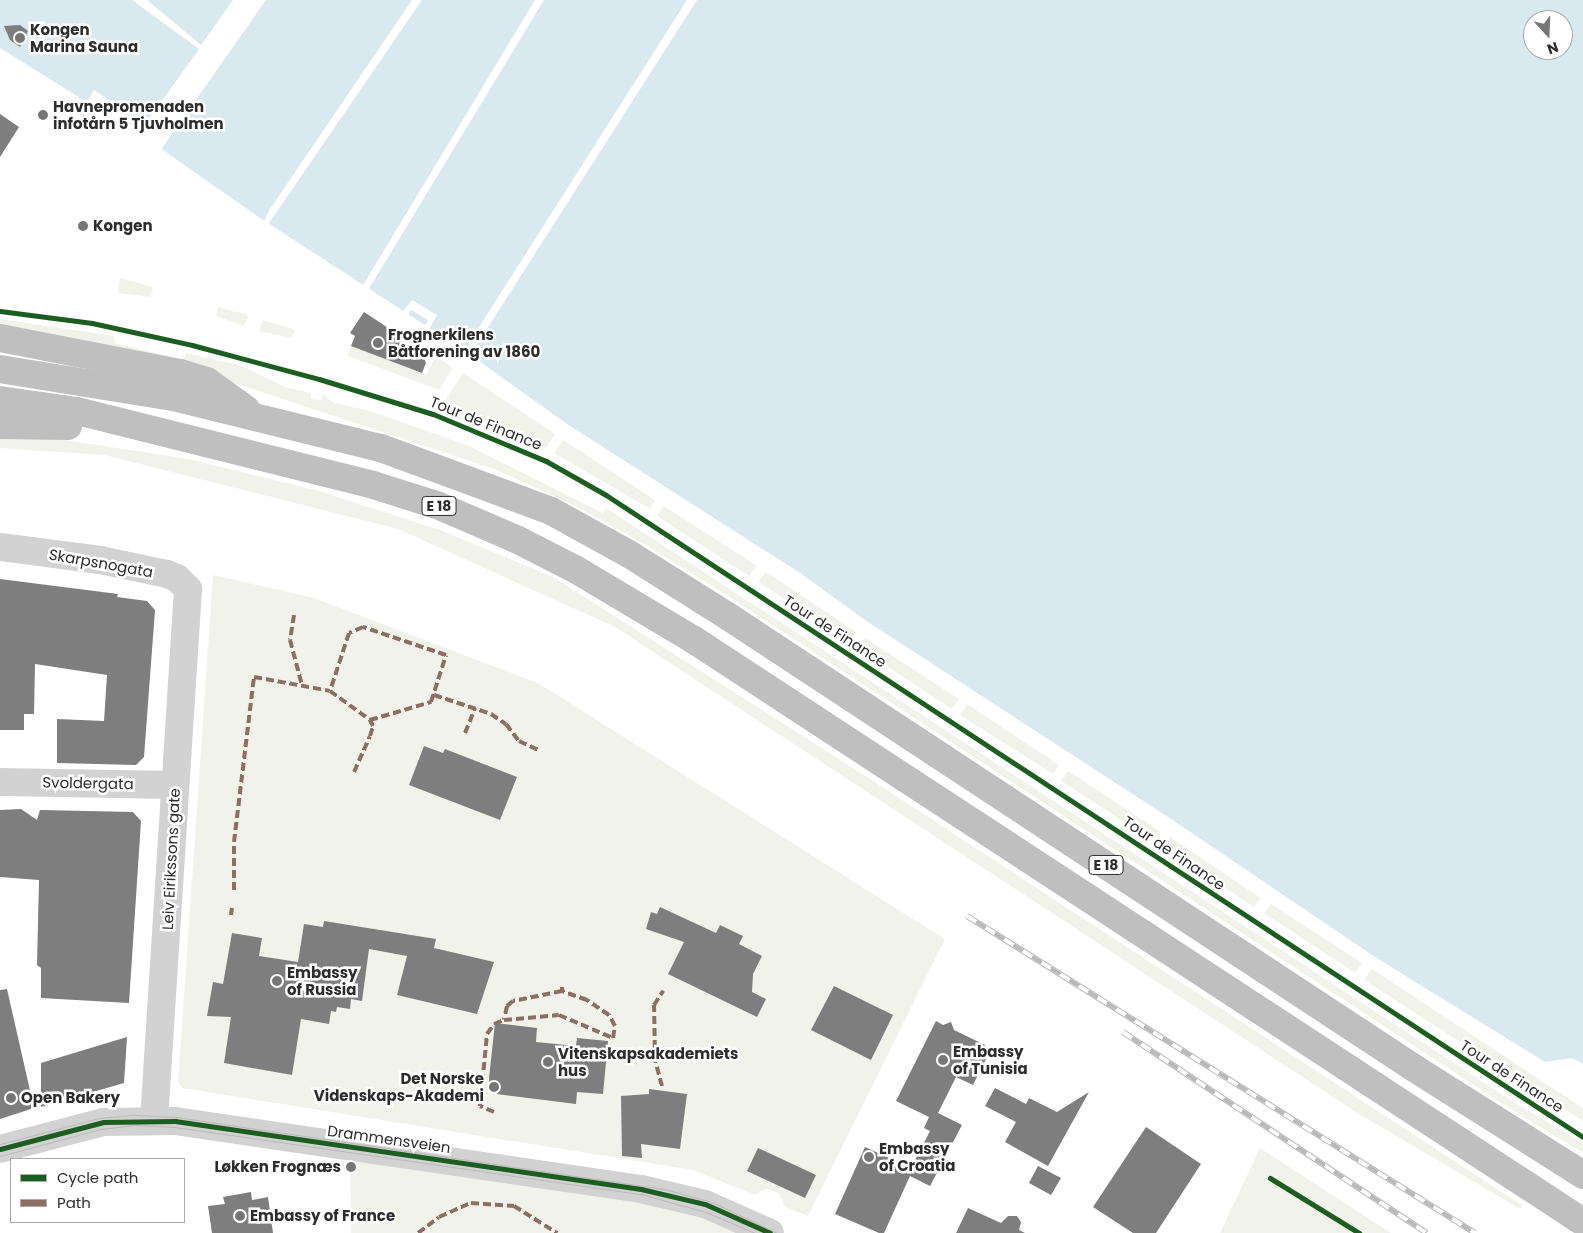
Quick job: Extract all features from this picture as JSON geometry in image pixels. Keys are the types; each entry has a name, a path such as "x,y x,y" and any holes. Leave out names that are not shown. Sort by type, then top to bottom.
{"highway":[{"path":"0,338 180,373 207,381 259,418"},
{"name":"E 18","path":"0,368 173,397 381,448 447,470 551,511 629,554 729,617 1414,1068 1583,1175"},
{"name":"E 18","path":"0,400 77,411 160,433 288,462 437,505 516,539 575,569 694,640 1583,1222"},
{"path":"0,425 44,424 160,433"}],"street":[{"name":"Skarpsnogata","path":"0,547 100,560 167,574 184,583 190,597"},
{"name":"Leiv Eirikssons gate","path":"154,1120 175,785 190,597"},
{"name":"Svoldergata","path":"0,782 175,785"},
{"name":"Drammensveien","path":"0,1149 76,1127 104,1122 154,1120 196,1124 641,1189 705,1204 770,1233"}],"shaded area":[{"path":"0,0 1583,0 1583,1064 1572,1058 1545,1062 1375,957 1174,821 868,622 800,573 567,424 465,351 260,218 160,148 0,48"},
{"path":"120,278 153,287 151,297 118,293"},
{"path":"218,307 245,314 248,317 244,326 216,316"},
{"path":"0,319 113,336 115,343 184,360 186,353 242,366 285,387 311,393 311,399 321,400 323,394 332,402 370,411 469,446 603,513 606,508 1515,1103 1583,1143 1583,1153 1509,1108 733,599 646,545 578,507 497,470 180,365 0,329"},
{"path":"263,320 295,331 291,338 259,331"},
{"path":"351,346 426,375 436,356 453,368 439,390 348,356"},
{"path":"463,373 555,434 546,448 511,430 443,404"},
{"path":"0,438 52,438 188,459 319,491 440,530 553,577 861,773 1523,1206 1520,1209 1359,1114 615,627 398,529 104,455 0,448"},
{"path":"563,440 655,500 650,509 554,453"},
{"path":"664,506 757,566 749,576 657,516"},
{"path":"766,572 856,632 850,641 758,582"},
{"path":"213,575 314,598 538,683 945,939 808,1216 785,1207 779,1193 766,1189 755,1195 693,1170 182,1088 178,1082"},
{"path":"865,638 959,699 952,709 859,648"},
{"path":"967,704 1059,765 1053,774 960,715"},
{"path":"1068,771 1161,832 1154,841 1061,781"},
{"path":"1170,837 1261,898 1254,907 1165,848"},
{"path":"1271,904 1362,963 1355,973 1264,913"},
{"path":"1372,969 1583,1108 1583,1121 1364,980"},
{"path":"1260,1148 1391,1233 1220,1233"},
{"path":"350,1160 708,1211 756,1233 351,1233"}],"pier":[{"path":"132,0 147,0 201,45 233,0 266,0 160,151 86,103 94,90 127,112 122,119 141,130 199,49"},
{"path":"412,0 422,0 267,226 263,223 270,209"},
{"path":"535,0 544,0 367,292 361,288"},
{"path":"687,0 697,0 469,357 465,354 469,343"},
{"path":"412,300 437,315 428,331 424,328 428,320 411,310 407,317 401,314"}],"building":[{"name":"Kongen Marina Sauna","path":"20,25 28,31 20,47 10,40 4,26"},
{"path":"0,114 19,127 0,157"},
{"name":"Frognerkilens Båtforening av 1860","path":"364,312 402,337 399,340 423,356 426,363 422,373 351,346 355,336 350,333"},
{"path":"0,579 118,594 117,597 147,601 155,610 144,757 136,765 57,763 57,719 104,721 107,675 35,664 34,714 24,714 24,730 0,730"},
{"path":"424,746 443,753 445,749 517,777 500,820 409,785"},
{"path":"21,809 37,820 40,810 133,812 141,821 129,1003 41,998 41,968 37,965 39,880 0,877 0,810"},
{"path":"660,907 716,933 720,925 743,936 739,944 762,956 753,974 752,992 766,999 757,1017 668,974 684,942 646,929 651,912 657,914"},
{"path":"324,921 436,939 434,948 494,962 477,1014 397,995 407,956 369,949 362,1001 351,999 350,1009 337,1007 336,1012 331,1011 329,1024 301,1019 292,1075 224,1063 231,1017 207,1016 213,982 223,984 232,933 262,938 259,956 298,962 304,924 323,927"},
{"path":"834,986 893,1015 871,1060 811,1030"},
{"path":"7,989 34,1108 0,1119 0,990"},
{"path":"936,1021 943,1025 951,1022 954,1030 985,1045 988,1055 973,1085 956,1077 938,1113 962,1125 930,1186 910,1176 884,1233 879,1233 835,1214 865,1147 911,1168 930,1131 924,1128 929,1117 896,1101"},
{"name":"Vitenskapsakademiets hus","path":"495,1023 537,1028 536,1042 576,1046 577,1038 608,1041 603,1094 577,1092 576,1104 497,1094 497,1087 490,1086 489,1078"},
{"path":"127,1037 124,1083 41,1107 41,1063"},
{"path":"995,1088 1026,1104 1029,1098 1057,1112 1089,1092 1048,1166 1005,1142 1016,1122 985,1106"},
{"path":"649,1089 687,1094 680,1149 641,1144 642,1158 622,1156 621,1096 649,1094"},
{"path":"1146,1127 1201,1164 1156,1233 1133,1233 1093,1207"},
{"path":"758,1148 816,1175 805,1198 747,1171"},
{"path":"1038,1166 1061,1178 1051,1195 1029,1183"},
{"name":"Embassy of France","path":"251,1192 252,1200 268,1197 273,1233 212,1233 208,1206 225,1204 223,1197"},
{"path":"968,1208 1001,1223 1008,1216 1017,1216 1021,1222 1019,1230 1025,1233 956,1233"}],"tram line":[{"path":"0,1144 99,1118 136,1115 176,1117 668,1190 712,1202 777,1233"},
{"path":"0,1156 101,1129 136,1125 175,1127 641,1194 706,1212 755,1233"}],"railway":[{"path":"967,916 1475,1233"},
{"path":"1123,1032 1427,1233"}],"marked path":[{"path":"294,615 290,640 302,685"},
{"path":"234,890 234,842 254,677 330,691 370,720 431,702 446,655 363,627 349,633 330,691"},
{"path":"434,695 491,714 506,724 519,741 538,750"},
{"path":"465,733 475,708"},
{"path":"354,772 370,736 373,726 370,720"},
{"path":"231,915 232,908"},
{"path":"562,987 562,991 587,1000 609,1015 615,1026 613,1038 559,1015 504,1020 507,1006 513,1001 562,991"},
{"path":"662,1086 655,1060 654,1005 663,991"},
{"path":"494,1112 480,1106 487,1034 494,1024 504,1020"},
{"path":"418,1233 439,1217 471,1203 514,1206 557,1233"}],"cycle path":[{"name":"Tour de Finance","path":"0,311 92,323 192,345 319,379 433,414 546,461 606,495 1583,1137"},
{"path":"0,1149 104,1122 175,1121 641,1189 705,1204 770,1233"},
{"path":"1270,1178 1359,1233"}],"place":[{"name":"Kongen Marina Sauna","path":"20,38"},
{"name":"Havnepromenaden infotårn 5 Tjuvholmen","path":"43,115"},
{"name":"Kongen","path":"83,226"},
{"name":"Frognerkilens Båtforening av 1860","path":"378,343"},
{"name":"Embassy of Russia","path":"277,981"},
{"name":"Embassy of Tunisia","path":"943,1060"},
{"name":"Vitenskapsakademiets hus","path":"548,1062"},
{"name":"Det Norske Videnskaps-Akademi","path":"494,1087"},
{"name":"Open Bakery","path":"11,1098"},
{"name":"Embassy of Croatia","path":"869,1157"},
{"name":"Løkken Frognæs","path":"351,1167"},
{"name":"Embassy of France","path":"240,1216"}]}
